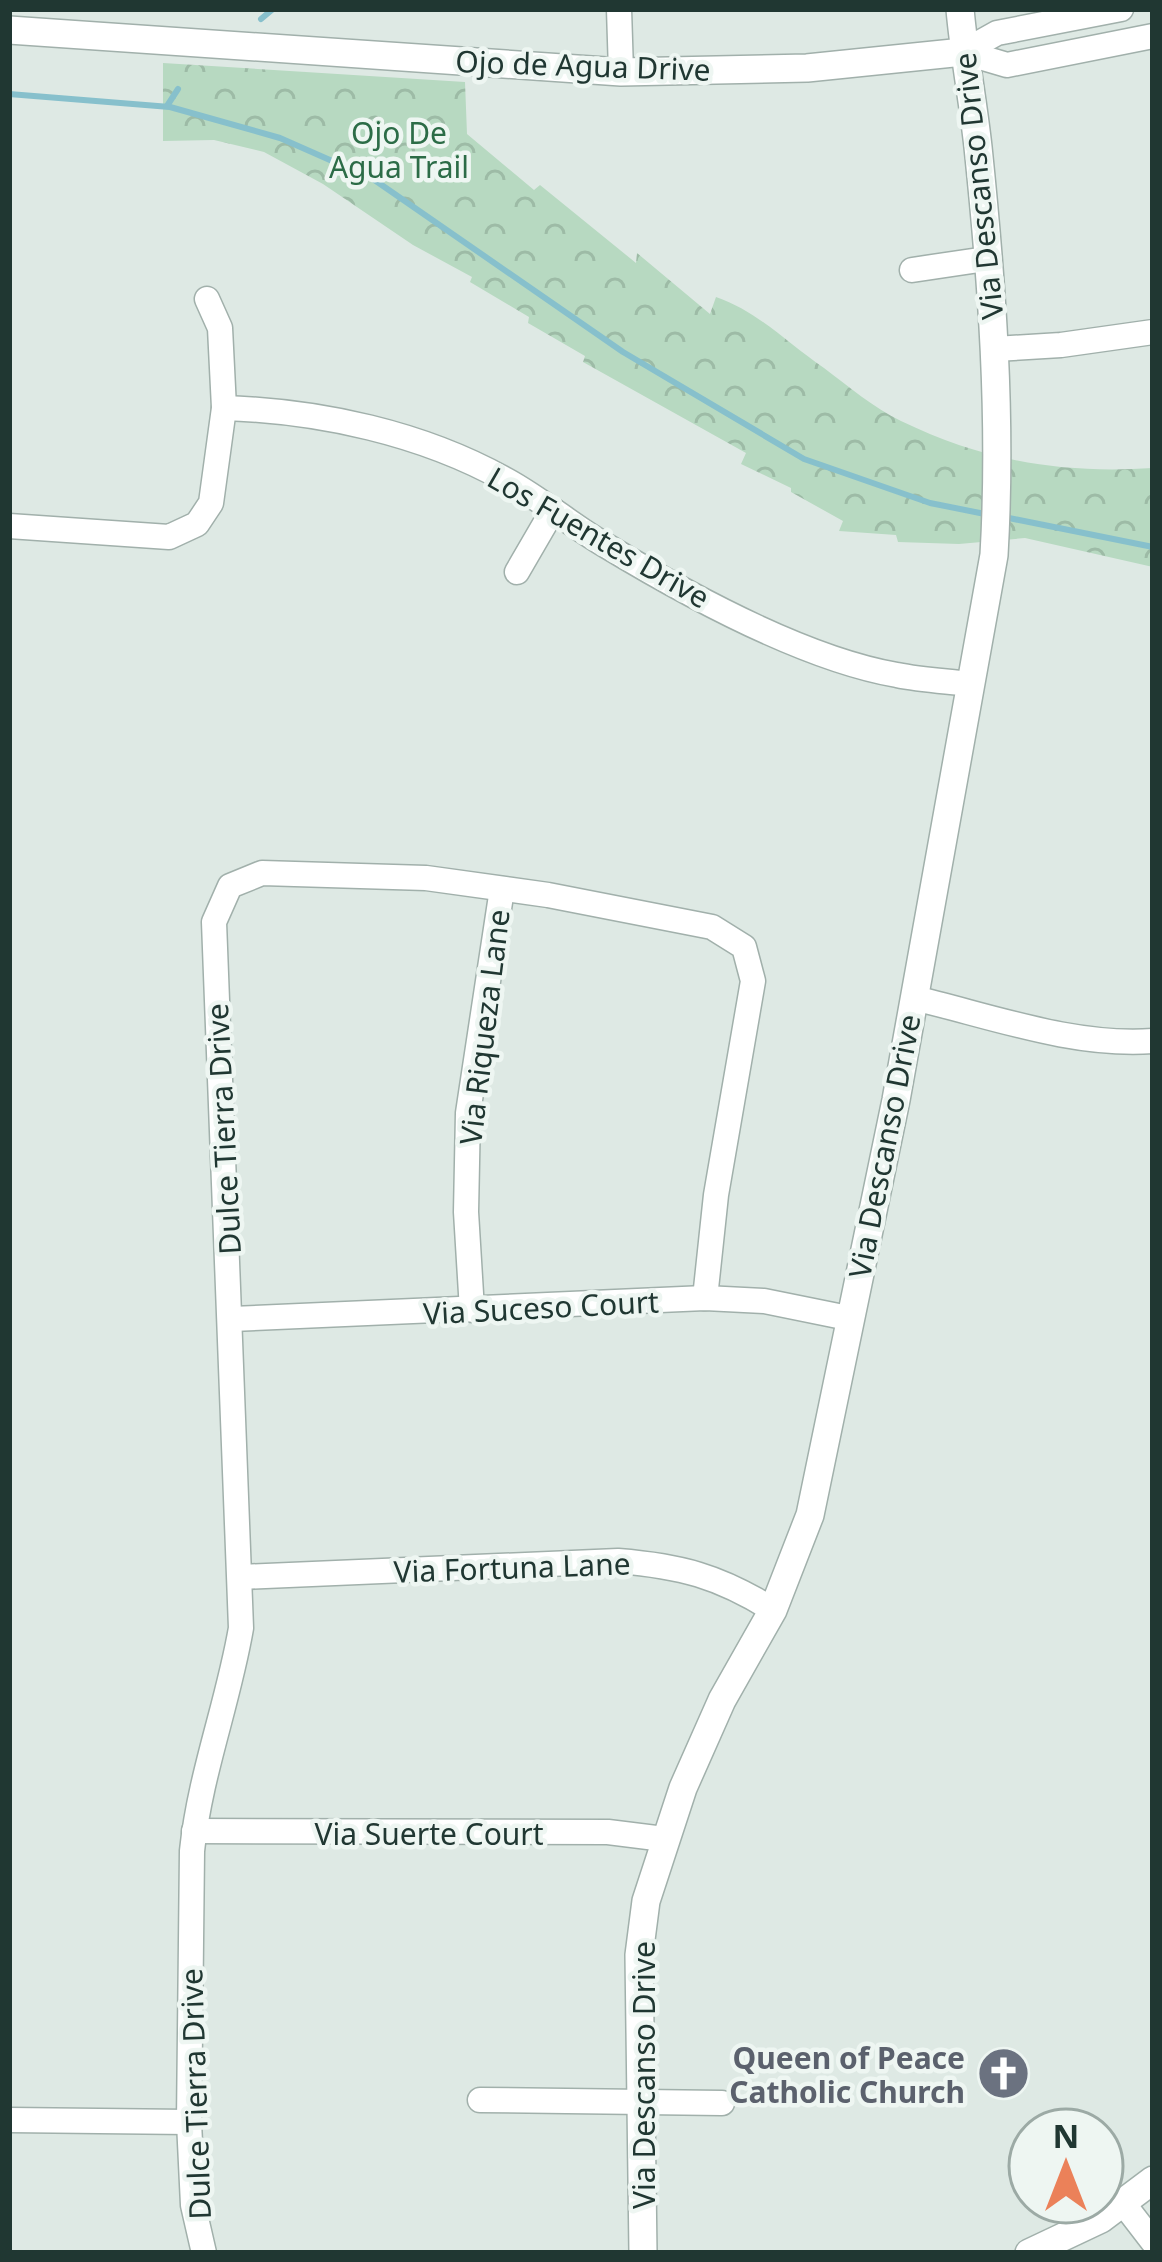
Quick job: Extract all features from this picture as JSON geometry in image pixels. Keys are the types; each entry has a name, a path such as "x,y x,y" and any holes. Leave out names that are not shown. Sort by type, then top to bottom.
{"street":[{"path":"619,9 621,72"},
{"name":"Via Descanso Drive","path":"643,2253 639,1955 646,1901 664,1839 713,1717 773,1610 810,1515 896,1100 994,555 998,495 995,349 978,146 959,9"},
{"path":"963,52 997,33 1121,9"},
{"name":"Ojo de Agua Drive","path":"9,30 621,72 807,68 963,52 1007,65 1153,36"},
{"path":"912,270 986,260"},
{"path":"9,526 170,537 197,524 211,503 224,408 220,328 207,298"},
{"path":"995,349 1153,332"},
{"name":"Los Fuentes Drive","path":"224,408 281,410 412,439 504,478 604,544 812,650 894,675 970,684"},
{"path":"517,572 553,510"},
{"name":"Dulce Tierra Drive","path":"204,2253 193,2205 189,2122 194,1831 207,1756 232,1681 241,1628 214,922 223,895 242,879 262,873 426,878 712,927 744,947 753,981 716,1195 705,1298"},
{"name":"Via Riqueza Lane","path":"472,1310 466,1212 468,1113 502,889"},
{"path":"914,998 1067,1034 1115,1042 1153,1041"},
{"name":"Via Suceso Court","path":"232,1319 705,1298 764,1301 848,1318"},
{"name":"Via Fortuna Lane","path":"241,1577 618,1562 672,1565 701,1573 773,1610"},
{"name":"Via Suerte Court","path":"194,1831 608,1832 664,1839"},
{"path":"479,2100 722,2102"},
{"path":"9,2120 189,2122"},
{"path":"1126,2201 1153,2180"},
{"path":"1126,2207 1153,2242"},
{"path":"1029,2253 1086,2226"}],"green space":[{"name":"Ojo De Agua Trail","path":"163,63 465,82 467,134 534,190 540,185 636,263 637,253 710,314 716,297 746,311 891,416 962,446 1024,462 1086,469 1153,468 1153,567 1025,538 959,544 898,542 896,535 839,531 843,521 741,464 746,453 583,362 585,356 528,323 529,317 470,282 472,277 413,245 323,184 264,152 214,140 163,141"}],"waterway":[{"path":"261,19 273,9"},
{"path":"167,106 178,89"},
{"path":"9,94 170,107 280,138 373,179 623,352 804,459 930,503 985,514"},
{"path":"1004,517 1153,547"}],"place":[{"name":"Queen of Peace Catholic Church","path":"1004,2074"}]}
